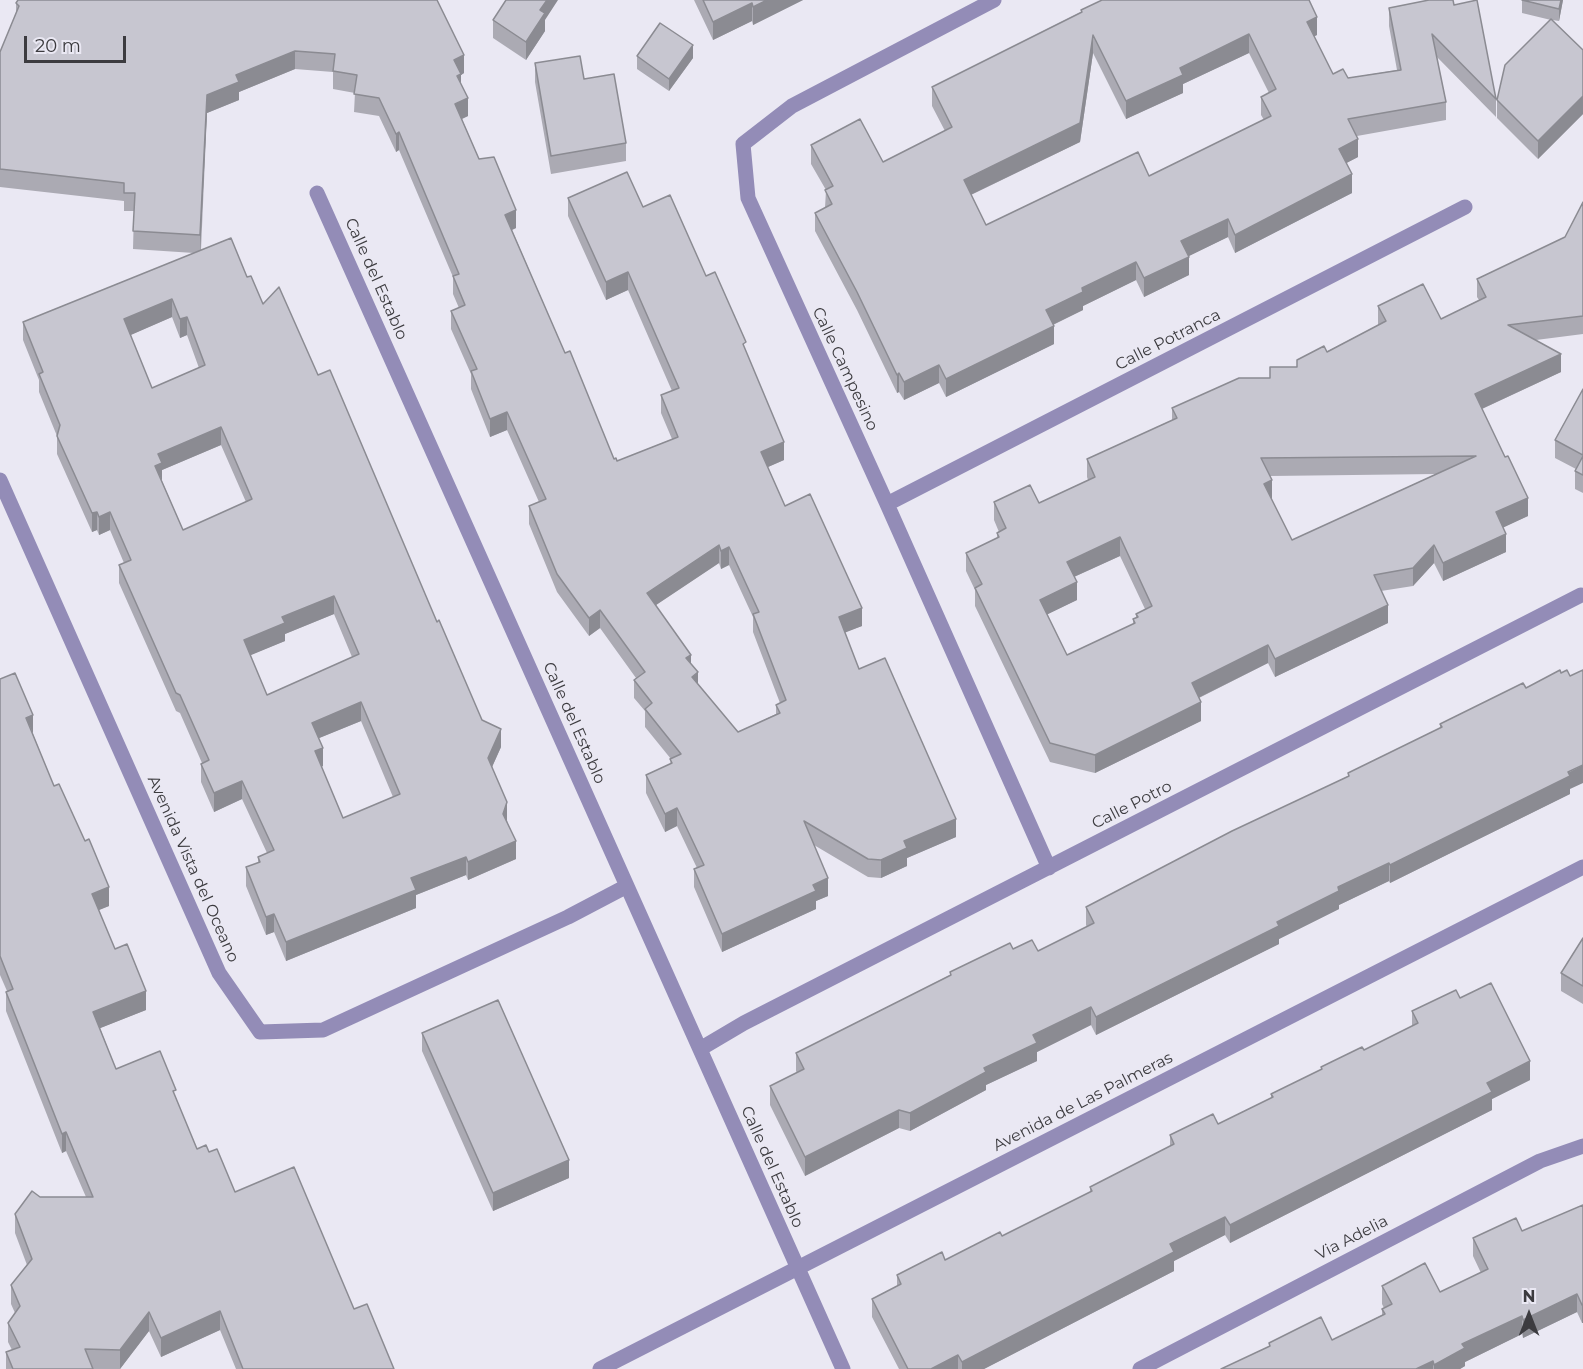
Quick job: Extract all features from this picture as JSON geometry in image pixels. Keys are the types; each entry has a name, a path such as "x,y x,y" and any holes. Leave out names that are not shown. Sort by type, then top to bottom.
{"street":[{"name":"Calle Campesino","path":"994,0 792,106 743,144 748,198 1049,868"},
{"name":"Calle del Establo","path":"317,193 843,1369"},
{"name":"Calle Potranca","path":"887,504 1465,207"},
{"name":"Avenida Vista del Oceano","path":"0,480 219,973 260,1032 323,1030 568,917 627,886"},
{"name":"Calle Potro","path":"700,1049 744,1023 1581,595"},
{"name":"Avenida de Las Palmeras","path":"600,1369 1583,867"},
{"name":"Via Adelia","path":"1140,1369 1540,1161 1583,1146"}],"building":[{"path":"18,0 437,0 464,55 454,60 461,74 457,76 468,98 455,104 479,159 494,157 516,210 505,215 565,353 570,351 614,459 616,458 617,461 678,437 661,395 679,388 628,272 606,282 568,198 627,172 643,207 670,195 706,276 715,272 746,342 743,344 784,442 761,452 785,506 810,494 862,608 839,617 859,669 885,658 956,819 904,841 907,848 881,860 868,859 804,821 828,878 813,885 816,891 722,934 694,869 704,865 677,808 665,814 646,775 672,763 670,759 681,754 645,709 652,703 634,680 645,672 600,610 589,618 557,574 529,506 546,499 507,412 490,419 471,371 477,369 451,311 465,305 453,276 459,274 399,132 396,134 379,98 354,94 357,75 333,71 335,54 295,51 236,75 239,82 207,95 200,235 133,231 135,193 124,193 124,183 0,169 0,52 19,6 16,3","holes":["719,545 721,551 729,547 759,612 753,614 786,700 776,705 780,713 738,732 692,677 698,672 686,658 691,655 647,593"]},
{"path":"506,0 547,0 540,10 545,13 526,42 493,20"},
{"path":"703,0 767,0 753,7 752,3 713,22"},
{"path":"1102,0 1309,0 1317,17 1307,22 1333,74 1343,69 1348,78 1401,70 1389,8 1429,0 1453,0 1454,5 1477,0 1496,99 1432,34 1446,102 1348,119 1358,139 1339,149 1352,174 1235,235 1228,219 1181,241 1189,257 1144,278 1136,262 1082,288 1083,292 1046,310 1054,326 946,379 939,365 904,382 899,373 897,375 815,213 832,204 825,190 833,186 811,145 860,119 883,162 952,127 932,87 1082,12 1081,10","holes":["1249,34 1276,89 1261,97 1271,116 1149,176 1138,152 986,225 964,180 1080,123 1093,35 1126,101 1183,75 1180,68"]},
{"path":"1522,0 1561,0 1559,9"},
{"path":"1551,19 1583,50 1583,96 1538,141 1497,100 1505,65"},
{"path":"660,23 693,45 669,79 637,56"},
{"path":"580,56 584,79 614,74 626,143 551,156 535,63"},
{"path":"1583,202 1583,316 1508,325 1561,354 1475,394 1505,457 1508,456 1528,498 1496,512 1506,534 1443,563 1434,545 1413,568 1374,575 1388,605 1275,659 1268,645 1192,683 1201,702 1095,755 1050,743 975,588 982,584 966,553 999,537 997,533 1006,528 994,502 1030,485 1039,503 1095,477 1087,459 1177,418 1172,408 1239,378 1270,378 1270,367 1297,367 1297,360 1324,346 1327,352 1386,321 1378,306 1423,284 1441,319 1486,297 1477,279 1565,237","holes":["1476,456 1292,540 1264,484 1272,480 1261,458","1120,537 1152,606 1136,614 1138,617 1133,619 1135,623 1067,655 1040,600 1077,582 1067,562"]},
{"path":"231,238 247,277 251,276 263,304 279,287 318,375 330,370 437,622 439,620 482,720 501,729 488,758 507,802 503,814 516,841 468,862 466,857 411,878 416,890 286,942 274,914 266,917 246,867 260,862 258,857 274,850 242,781 214,793 201,764 209,760 180,695 176,693 119,565 131,560 110,512 99,517 97,512 92,513 57,436 60,425 39,374 43,372 23,322","holes":["172,299 180,319 187,317 205,365 152,388 124,319","221,427 252,499 183,530 155,466 162,463 158,454","334,596 359,654 267,695 244,640 285,623 282,617","361,702 400,794 343,818 315,751 323,748 312,723"]},
{"path":"1583,389 1583,455 1555,440"},
{"path":"1583,456 1583,475 1575,471"},
{"path":"1560,670 1561,673 1567,670 1570,676 1583,670 1583,765 1568,772 1570,776 1390,865 1389,863 1338,887 1339,891 1277,922 1279,926 1096,1017 1091,1007 1033,1035 1037,1043 984,1068 986,1072 910,1113 899,1110 805,1157 770,1086 804,1069 796,1053 1010,943 1013,949 1032,940 1038,951 1094,923 1086,907 1232,831 1349,776 1348,773 1442,727 1440,724 1523,683 1526,688"},
{"path":"15,673 33,715 26,718 54,786 59,784 85,841 89,839 109,887 92,894 115,949 127,944 146,991 93,1012 116,1069 160,1051 176,1090 173,1091 197,1149 206,1145 209,1152 217,1149 235,1192 294,1167 354,1309 367,1304 394,1369 243,1369 220,1311 161,1338 149,1312 120,1350 85,1349 93,1369 13,1369 6,1352 20,1347 8,1323 20,1306 11,1285 32,1259 15,1214 32,1191 40,1197 93,1197 66,1132 62,1134 6,992 13,989 0,956 0,679"},
{"path":"1583,938 1583,986 1561,973"},
{"path":"1491,983 1530,1061 1487,1083 1492,1092 1230,1225 1225,1217 1170,1244 1174,1252 962,1362 958,1355 931,1369 908,1369 872,1299 901,1284 897,1275 942,1252 945,1260 1000,1232 1002,1236 1092,1191 1090,1187 1174,1144 1170,1135 1213,1114 1218,1124 1273,1097 1271,1094 1322,1069 1321,1067 1362,1047 1364,1050 1418,1023 1412,1011 1456,990 1460,998"},
{"path":"498,1000 569,1160 493,1193 422,1033"},
{"path":"1583,1205 1582,1305 1577,1294 1523,1320 1522,1316 1462,1344 1465,1348 1434,1365 1433,1361 1416,1369 1221,1369 1270,1346 1269,1343 1321,1317 1332,1340 1385,1314 1382,1309 1392,1304 1382,1286 1425,1263 1440,1292 1488,1269 1473,1238 1516,1218 1522,1231"}]}
